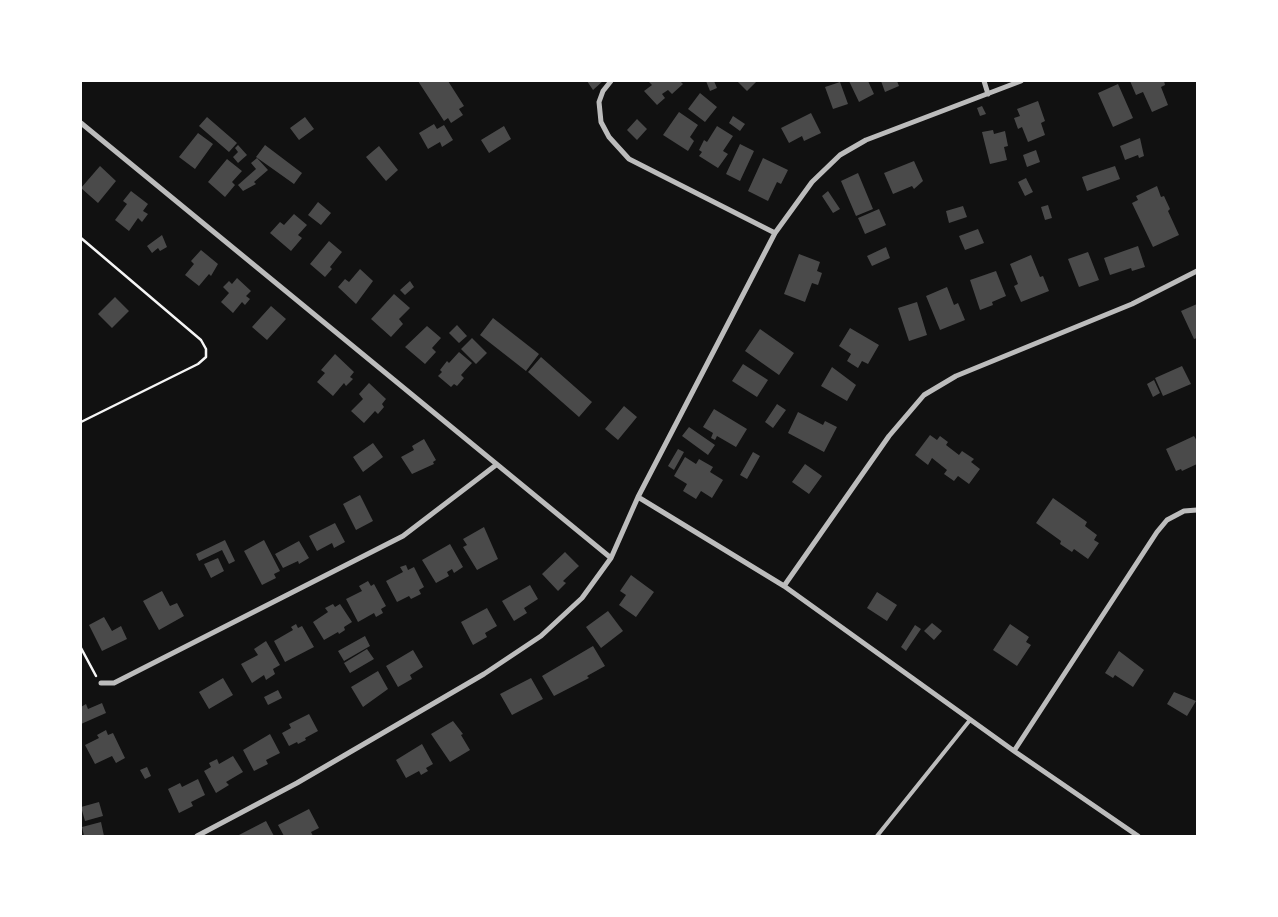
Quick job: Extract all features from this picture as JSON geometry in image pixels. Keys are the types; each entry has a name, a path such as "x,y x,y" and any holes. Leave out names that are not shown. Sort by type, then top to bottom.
{"street":[{"path":"611,81 602,91 599,102 601,122 609,137 629,159 775,233"},
{"path":"984,81 988,94"},
{"path":"197,836 314,774 484,674 533,641 582,598 610,558 638,497 775,233 812,182 840,155 866,140 1021,81"},
{"path":"81,124 610,558"},
{"path":"784,586 889,436 924,395 956,376 1132,304 1197,271"},
{"path":"101,683 114,683 403,536 496,465"},
{"path":"638,497 784,586 1014,752 1138,836"},
{"path":"1014,752 1157,532 1167,520 1184,512 1197,510"}],"lane":[{"path":"877,836 970,720"}],"path":[{"path":"81,238 201,340 206,349 206,357 198,364 81,422"},
{"path":"81,648 92,671 101,683"}],"building":[{"path":"418,81 448,81 464,106 459,109 463,115 451,123 448,118 444,121"},
{"path":"587,81 603,81 593,90"},
{"path":"648,81 680,81 683,84 672,94 668,90 662,94 665,98 657,105 644,91 652,85"},
{"path":"706,81 714,81 717,88 710,91"},
{"path":"737,81 757,81 747,91"},
{"path":"849,81 868,81 874,94 859,102"},
{"path":"881,81 897,81 899,86 885,92"},
{"path":"1130,81 1164,81 1165,85 1161,87 1168,105 1152,112 1143,92 1136,95"},
{"path":"840,82 848,104 833,109 825,87"},
{"path":"1118,84 1133,118 1113,127 1098,93"},
{"path":"700,93 717,107 705,122 688,109"},
{"path":"1038,101 1045,121 1041,123 1045,135 1028,142 1022,127 1018,129 1014,118 1020,116 1017,109"},
{"path":"982,106 986,114 980,116 977,108"},
{"path":"679,112 698,125 690,137 694,141 688,151 663,135"},
{"path":"811,113 821,133 804,141 802,136 789,143 781,128"},
{"path":"733,116 745,124 740,131 729,123"},
{"path":"207,117 237,143 229,152 199,126"},
{"path":"305,117 314,129 299,140 290,128"},
{"path":"637,119 647,129 637,140 627,130"},
{"path":"434,124 437,129 444,125 453,140 442,147 440,142 428,149 419,133"},
{"path":"504,126 511,139 489,153 481,140"},
{"path":"717,126 733,136 723,151 728,154 718,168 699,156 702,152 699,150 704,140 707,142"},
{"path":"993,130 994,134 1005,131 1008,146 1004,147 1007,160 990,164 982,132"},
{"path":"198,133 213,144 195,169 179,157"},
{"path":"1140,138 1144,156 1139,158 1138,155 1125,160 1120,146"},
{"path":"740,144 754,151 740,181 726,174"},
{"path":"238,145 247,155 238,163 233,157 238,152 235,148"},
{"path":"265,145 302,173 294,184 256,157"},
{"path":"379,146 398,170 386,181 366,157"},
{"path":"1036,150 1040,162 1027,167 1023,155"},
{"path":"257,158 268,170 254,182 256,184 243,191 238,185 256,169 251,163"},
{"path":"763,158 788,170 781,184 777,182 768,201 748,191"},
{"path":"227,159 242,171 232,182 235,185 225,197 208,182"},
{"path":"914,161 923,181 914,189 912,186 893,194 884,173"},
{"path":"100,166 116,181 98,203 81,188"},
{"path":"1115,166 1120,179 1087,191 1082,177"},
{"path":"858,173 873,209 856,216 841,181"},
{"path":"1026,178 1033,192 1025,196 1018,182"},
{"path":"1157,186 1161,197 1164,196 1170,209 1168,211 1179,235 1153,247 1132,203 1138,200 1136,196"},
{"path":"131,191 148,204 143,211 148,214 142,222 138,218 129,231 115,220 127,204 123,201"},
{"path":"828,191 840,209 833,213 822,196"},
{"path":"318,202 331,213 321,225 308,215"},
{"path":"1048,205 1052,218 1045,220 1041,207"},
{"path":"963,206 967,217 949,223 946,211"},
{"path":"879,209 886,225 865,234 858,218"},
{"path":"294,214 307,225 298,235 302,238 291,251 270,233 280,222 284,225"},
{"path":"978,229 984,243 965,250 959,236"},
{"path":"162,235 167,247 160,251 158,248 152,253 147,246"},
{"path":"329,241 342,252 325,277 310,264"},
{"path":"1138,246 1145,267 1132,271 1131,268 1110,275 1104,258"},
{"path":"886,247 890,258 872,266 867,256"},
{"path":"201,250 218,264 211,276 209,274 199,286 185,275 194,264 191,261"},
{"path":"1088,252 1099,280 1079,287 1068,259"},
{"path":"799,254 820,262 817,271 822,273 818,285 812,283 805,302 784,294"},
{"path":"1031,255 1040,277 1043,276 1049,291 1021,302 1014,286 1018,284 1010,264"},
{"path":"360,269 373,281 356,304 338,287 345,279 349,282"},
{"path":"996,271 1006,296 992,302 993,305 980,310 970,280"},
{"path":"237,278 251,291 246,296 250,299 245,305 242,302 233,313 221,302 229,293 223,287 229,281 232,284"},
{"path":"410,281 414,287 405,295 400,290"},
{"path":"947,287 954,305 958,303 965,320 940,330 926,296"},
{"path":"394,294 410,308 399,319 403,324 391,337 371,319"},
{"path":"115,297 129,311 112,328 98,314"},
{"path":"917,302 927,335 909,341 898,308"},
{"path":"1197,304 1197,338 1194,339 1181,311"},
{"path":"271,306 286,319 267,340 252,327"},
{"path":"493,318 539,354 526,371 480,335"},
{"path":"457,325 467,336 459,343 449,333"},
{"path":"427,326 441,338 432,348 436,352 425,364 405,347"},
{"path":"850,328 879,345 868,364 862,361 858,368 847,361 851,354 839,346"},
{"path":"760,329 794,353 779,375 745,351"},
{"path":"472,338 487,353 476,364 461,349"},
{"path":"459,352 472,363 461,375 464,378 457,386 454,384 451,387 438,376 447,361 449,363"},
{"path":"335,354 354,372 350,377 353,379 346,386 344,383 333,396 317,382 325,373 321,370"},
{"path":"541,357 592,402 579,417 528,372"},
{"path":"743,364 768,380 757,397 732,381"},
{"path":"1182,366 1191,384 1163,396 1155,378"},
{"path":"832,367 856,385 847,401 821,386"},
{"path":"1154,380 1160,393 1153,397 1147,384"},
{"path":"369,383 386,399 382,404 384,407 378,414 375,411 364,423 351,411 363,399 359,394"},
{"path":"777,404 786,410 773,428 765,422"},
{"path":"624,406 637,417 618,440 605,429"},
{"path":"714,409 747,429 736,447 717,436 715,440 711,438 713,433 703,427"},
{"path":"798,412 823,425 825,421 837,427 824,452 788,433"},
{"path":"689,427 715,445 708,455 682,436"},
{"path":"930,435 937,440 940,436 948,442 946,445 959,455 962,451 974,459 971,462 980,469 969,484 958,476 954,481 944,474 947,470 932,458 928,465 915,455"},
{"path":"1194,436 1197,441 1197,464 1182,471 1181,469 1176,471 1166,449"},
{"path":"424,439 436,460 433,462 434,464 412,474 401,457 414,450 412,446"},
{"path":"373,443 383,457 363,472 353,457"},
{"path":"678,449 684,452 674,470 668,466"},
{"path":"753,452 760,456 747,479 740,475"},
{"path":"685,457 696,464 699,459 713,467 710,472 723,480 712,498 701,491 696,499 683,491 687,484 674,476"},
{"path":"805,464 822,476 809,494 792,482"},
{"path":"360,495 373,521 356,530 343,504"},
{"path":"1053,498 1087,522 1085,526 1097,535 1094,540 1099,543 1088,559 1074,549 1072,552 1060,544 1061,541 1036,523"},
{"path":"335,523 345,542 334,548 332,543 317,551 309,536"},
{"path":"484,527 498,559 477,570 463,547 467,545 463,539"},
{"path":"225,540 235,561 229,564 222,550 199,561 196,554"},
{"path":"264,540 280,571 274,574 276,578 262,585 244,551"},
{"path":"299,541 309,558 299,564 298,561 283,568 275,554"},
{"path":"450,544 463,567 454,573 452,569 447,572 449,576 436,583 422,560"},
{"path":"565,552 579,566 563,581 566,583 558,591 542,574"},
{"path":"218,558 224,571 211,578 204,564"},
{"path":"406,565 408,570 414,567 424,587 419,590 421,594 411,599 409,596 397,602 386,581 403,572 400,567"},
{"path":"631,575 654,592 636,617 619,605 626,595 620,591"},
{"path":"368,581 371,586 374,584 386,606 381,609 383,613 376,617 374,613 358,622 346,599 362,591 359,586"},
{"path":"530,585 538,599 524,608 527,613 514,621 502,601"},
{"path":"162,591 170,606 177,603 184,616 159,630 143,601"},
{"path":"877,592 897,605 887,621 867,608"},
{"path":"333,604 335,607 340,604 352,622 344,627 345,630 339,634 338,632 324,640 313,622 328,612 325,608"},
{"path":"487,608 497,626 485,633 487,637 473,645 461,622"},
{"path":"608,611 623,631 601,648 586,627"},
{"path":"104,617 112,631 121,626 127,639 102,651 89,625"},
{"path":"932,623 942,631 934,640 924,631"},
{"path":"296,624 298,628 302,626 314,647 285,662 274,641 293,630 291,627"},
{"path":"1010,624 1029,637 1026,642 1031,645 1017,666 993,650"},
{"path":"915,625 921,629 906,651 901,647"},
{"path":"365,636 370,646 344,661 338,651"},
{"path":"266,641 280,665 273,669 275,674 266,680 264,675 252,683 241,664 258,655 254,649"},
{"path":"593,646 605,666 587,676 589,678 554,696 542,676"},
{"path":"367,649 374,659 350,673 344,663"},
{"path":"413,650 423,667 410,675 412,679 398,687 386,666"},
{"path":"1119,651 1144,670 1133,687 1115,675 1113,678 1105,673"},
{"path":"378,671 388,689 363,707 351,687"},
{"path":"223,678 233,695 209,709 199,692"},
{"path":"531,678 543,699 512,715 500,694"},
{"path":"278,690 282,698 268,705 264,697"},
{"path":"1174,692 1196,701 1187,716 1167,704"},
{"path":"102,703 106,713 81,724 81,707 86,704 88,709"},
{"path":"309,714 318,731 305,738 306,740 289,746 282,733 291,728 289,724"},
{"path":"453,721 463,734 461,735 470,750 450,762 431,734"},
{"path":"106,730 108,735 113,733 125,758 116,763 112,756 95,764 85,745 99,738 97,735"},
{"path":"270,734 280,753 266,760 268,764 254,771 243,750"},
{"path":"422,744 433,764 426,768 428,771 421,775 419,771 406,778 396,760"},
{"path":"233,756 243,772 226,782 229,785 216,793 204,771 211,767 209,763 217,759 219,764"},
{"path":"147,767 151,776 145,779 140,770"},
{"path":"198,779 205,795 191,802 193,806 179,813 168,789 180,783 182,787"},
{"path":"99,802 103,816 85,821 81,807"},
{"path":"309,809 319,828 311,832 313,836 284,836 278,825"},
{"path":"266,821 274,836 237,836"},
{"path":"101,822 104,836 84,836 82,827"}]}
